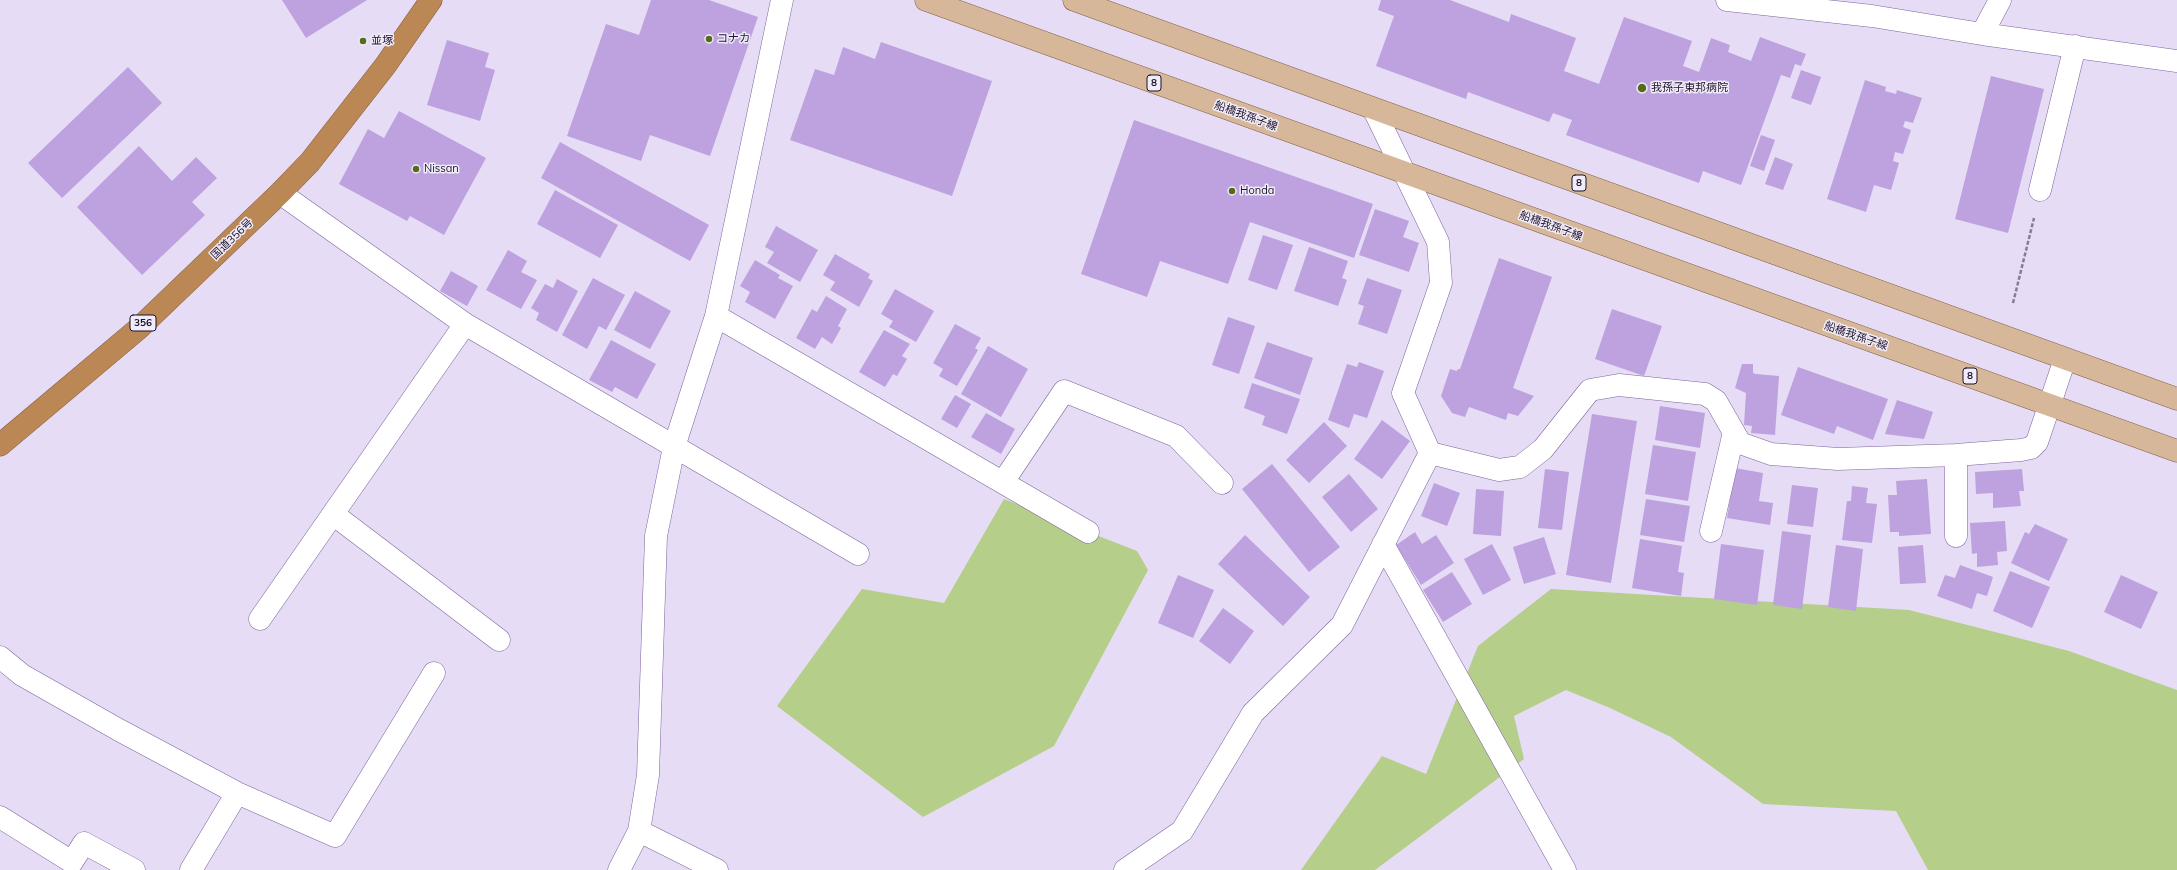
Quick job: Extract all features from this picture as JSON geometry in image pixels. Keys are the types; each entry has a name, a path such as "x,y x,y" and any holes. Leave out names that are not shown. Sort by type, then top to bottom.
{"highway":[{"name":"国道356号","path":"0,446 138,329 280,193 310,162 385,66 431,0"}],"main road":[{"name":"船橋我孫子線","path":"926,0 2177,451"},
{"name":"8","path":"1074,0 1374,110 2177,399"}],"street":[{"path":"619,870 639,830 648,775 656,536 674,447 716,316 782,0"},
{"path":"1727,0 1872,16 1982,34 2177,61"},
{"path":"1982,34 2000,0"},
{"path":"2040,190 2075,46"},
{"path":"1374,110 1438,242 1441,283 1404,393 1430,453"},
{"path":"280,193 465,324 858,554"},
{"path":"716,316 1088,532"},
{"path":"260,619 465,324"},
{"path":"1430,453 1499,470 1520,467 1543,449 1590,390 1619,385 1705,394 1716,401 1740,443 1771,454 1838,459 1956,455 2021,450 2031,448 2037,442 2065,358"},
{"path":"1003,482 1064,391 1176,436 1222,482"},
{"path":"1711,531 1734,432"},
{"path":"1125,870 1182,831 1253,713 1342,625 1430,453"},
{"path":"1956,455 1956,536"},
{"path":"333,514 499,640"},
{"path":"1383,544 1565,870"},
{"path":"0,657 35,682 119,730 237,793 335,836 434,673"},
{"path":"191,870 237,793"},
{"path":"0,817 72,862 84,843 134,870"},
{"path":"639,830 717,870"}],"path":[{"path":"2013,303 2040,190"}],"green space":[{"path":"1004,499 1137,551 1148,570 1054,746 923,817 777,706 862,589 944,603"},
{"path":"1551,589 1909,610 2069,651 2177,690 2177,870 1928,870 1896,811 1763,804 1671,737 1610,708 1566,690 1514,716 1524,759 1375,870 1301,870 1382,756 1426,774 1478,646"}],"building":[{"path":"282,0 367,0 306,38"},
{"path":"651,0 709,0 758,17 710,156 650,135 641,161 567,136 606,24 639,35"},
{"path":"1381,0 1450,0 1509,22 1511,14 1576,38 1564,71 1599,84 1624,17 1692,41 1683,66 1699,72 1711,38 1730,45 1728,52 1751,61 1760,37 1806,54 1801,66 1795,64 1790,78 1781,75 1741,185 1703,171 1699,183 1566,135 1572,120 1553,113 1549,122 1468,92 1466,99 1376,66 1394,16 1378,10"},
{"path":"447,40 489,53 485,67 495,70 480,121 427,105"},
{"path":"881,42 992,81 952,196 790,140 815,69 834,75 843,47 875,59"},
{"path":"128,67 162,103 62,198 28,163"},
{"path":"1801,70 1821,77 1811,105 1791,98"},
{"path":"1991,76 2044,89 2008,233 1955,219"},
{"path":"1865,80 1886,87 1885,91 1896,94 1897,90 1922,98 1913,123 1905,121 1903,127 1911,130 1903,154 1895,152 1893,161 1899,163 1891,190 1874,185 1866,212 1827,199"},
{"path":"399,111 486,158 444,235 410,216 407,221 339,184 368,129 384,138"},
{"path":"1134,120 1373,204 1354,258 1250,222 1228,284 1160,261 1147,297 1081,274"},
{"path":"1761,135 1775,140 1764,171 1750,166"},
{"path":"560,142 709,225 690,261 541,178"},
{"path":"139,146 172,181 196,157 217,178 192,202 205,215 142,275 77,207"},
{"path":"1775,157 1793,164 1783,190 1765,184"},
{"path":"555,190 618,225 600,258 537,224"},
{"path":"1375,209 1409,221 1403,237 1419,243 1409,272 1359,255"},
{"path":"776,226 818,250 800,282 767,263 774,252 765,247"},
{"path":"1263,235 1293,245 1277,290 1248,280"},
{"path":"1309,247 1348,261 1342,278 1347,280 1338,306 1294,291"},
{"path":"508,250 527,261 521,272 537,280 521,309 486,290"},
{"path":"835,254 870,274 868,278 873,281 859,307 830,290 835,282 823,275"},
{"path":"1499,258 1552,277 1513,388 1534,396 1518,416 1508,413 1506,420 1469,407 1465,417 1452,413 1441,396 1450,369 1457,371 1460,369"},
{"path":"755,260 780,275 778,278 793,286 775,319 745,302 750,292 740,286"},
{"path":"451,271 478,286 467,306 440,291"},
{"path":"593,278 625,295 606,330 599,326 587,349 562,335"},
{"path":"1367,278 1402,290 1387,334 1358,324 1364,306 1358,304"},
{"path":"557,279 578,291 557,332 536,320 539,313 531,308 545,284 553,288"},
{"path":"895,289 934,311 916,342 889,327 893,321 881,314"},
{"path":"635,291 671,311 650,349 614,330"},
{"path":"826,296 847,309 838,326 841,328 832,344 822,337 815,349 796,338 812,309 817,312"},
{"path":"1612,309 1662,326 1644,376 1595,359"},
{"path":"1228,317 1255,326 1239,374 1212,365"},
{"path":"955,324 981,338 975,348 978,350 957,386 939,376 943,369 933,363"},
{"path":"884,330 910,344 902,356 907,359 897,376 893,374 885,387 859,372"},
{"path":"611,340 656,364 637,399 615,387 612,392 589,380"},
{"path":"1267,342 1313,358 1300,395 1254,378"},
{"path":"988,346 1028,369 1001,417 961,394"},
{"path":"1359,362 1384,371 1367,418 1354,414 1349,428 1328,420 1347,364 1357,367"},
{"path":"1742,364 1753,364 1753,373 1756,374 1779,376 1775,435 1751,433 1752,426 1744,425 1746,393 1735,388"},
{"path":"1798,367 1888,399 1873,440 1837,426 1834,434 1781,415"},
{"path":"1252,383 1300,399 1287,434 1262,425 1265,416 1244,408"},
{"path":"955,395 971,404 957,428 941,419"},
{"path":"1897,400 1933,412 1924,439 1885,434"},
{"path":"1660,406 1705,413 1700,448 1655,440"},
{"path":"986,413 1015,429 1001,454 971,437"},
{"path":"1592,414 1637,421 1611,583 1566,575"},
{"path":"1382,420 1410,441 1382,479 1354,459"},
{"path":"1324,422 1347,446 1309,483 1286,460"},
{"path":"1653,445 1696,452 1688,501 1645,494"},
{"path":"1272,464 1340,547 1309,572 1242,489"},
{"path":"1735,468 1763,473 1759,501 1773,503 1770,525 1727,518"},
{"path":"1545,469 1569,472 1562,530 1538,528"},
{"path":"2022,469 2024,491 2019,491 2021,506 1993,508 1993,493 1976,494 1975,472"},
{"path":"1349,474 1378,509 1351,532 1322,497"},
{"path":"1927,479 1931,534 1899,536 1899,532 1890,532 1888,495 1897,495 1896,481"},
{"path":"1434,483 1460,493 1447,526 1421,516"},
{"path":"1792,485 1818,488 1813,527 1787,524"},
{"path":"1852,486 1868,488 1866,503 1877,504 1872,543 1842,540 1847,501 1851,501"},
{"path":"1476,489 1504,491 1501,536 1473,534"},
{"path":"1646,499 1690,506 1684,542 1640,535"},
{"path":"2005,521 2007,551 1997,552 1998,565 1977,567 1977,553 1972,554 1970,523"},
{"path":"2035,524 2068,539 2049,581 2011,563 2025,532 2029,534"},
{"path":"1782,531 1811,535 1802,609 1773,605"},
{"path":"1415,532 1422,544 1436,535 1454,563 1421,585 1396,545"},
{"path":"1245,535 1310,597 1283,626 1218,564"},
{"path":"1544,537 1556,574 1524,584 1513,547"},
{"path":"1640,539 1682,546 1678,572 1684,573 1681,596 1632,588"},
{"path":"1492,544 1511,580 1483,595 1464,559"},
{"path":"1721,544 1764,550 1757,605 1714,599"},
{"path":"1836,545 1863,549 1856,611 1828,607"},
{"path":"1923,545 1926,583 1900,584 1898,547"},
{"path":"1960,565 1993,577 1987,596 1977,593 1972,609 1937,596 1945,575 1955,578"},
{"path":"2010,571 2050,587 2032,628 1993,611"},
{"path":"1452,572 1472,604 1443,622 1423,590"},
{"path":"1178,575 1214,590 1193,638 1158,623"},
{"path":"2121,575 2158,592 2141,629 2104,612"},
{"path":"1223,608 1254,631 1230,664 1199,641"}],"place":[{"name":"コナカ","path":"709,39"},
{"name":"並塚","path":"363,41"},
{"name":"我孫子東邦病院","path":"1642,88"},
{"name":"Nissan","path":"416,169"},
{"name":"Honda","path":"1232,191"}]}
